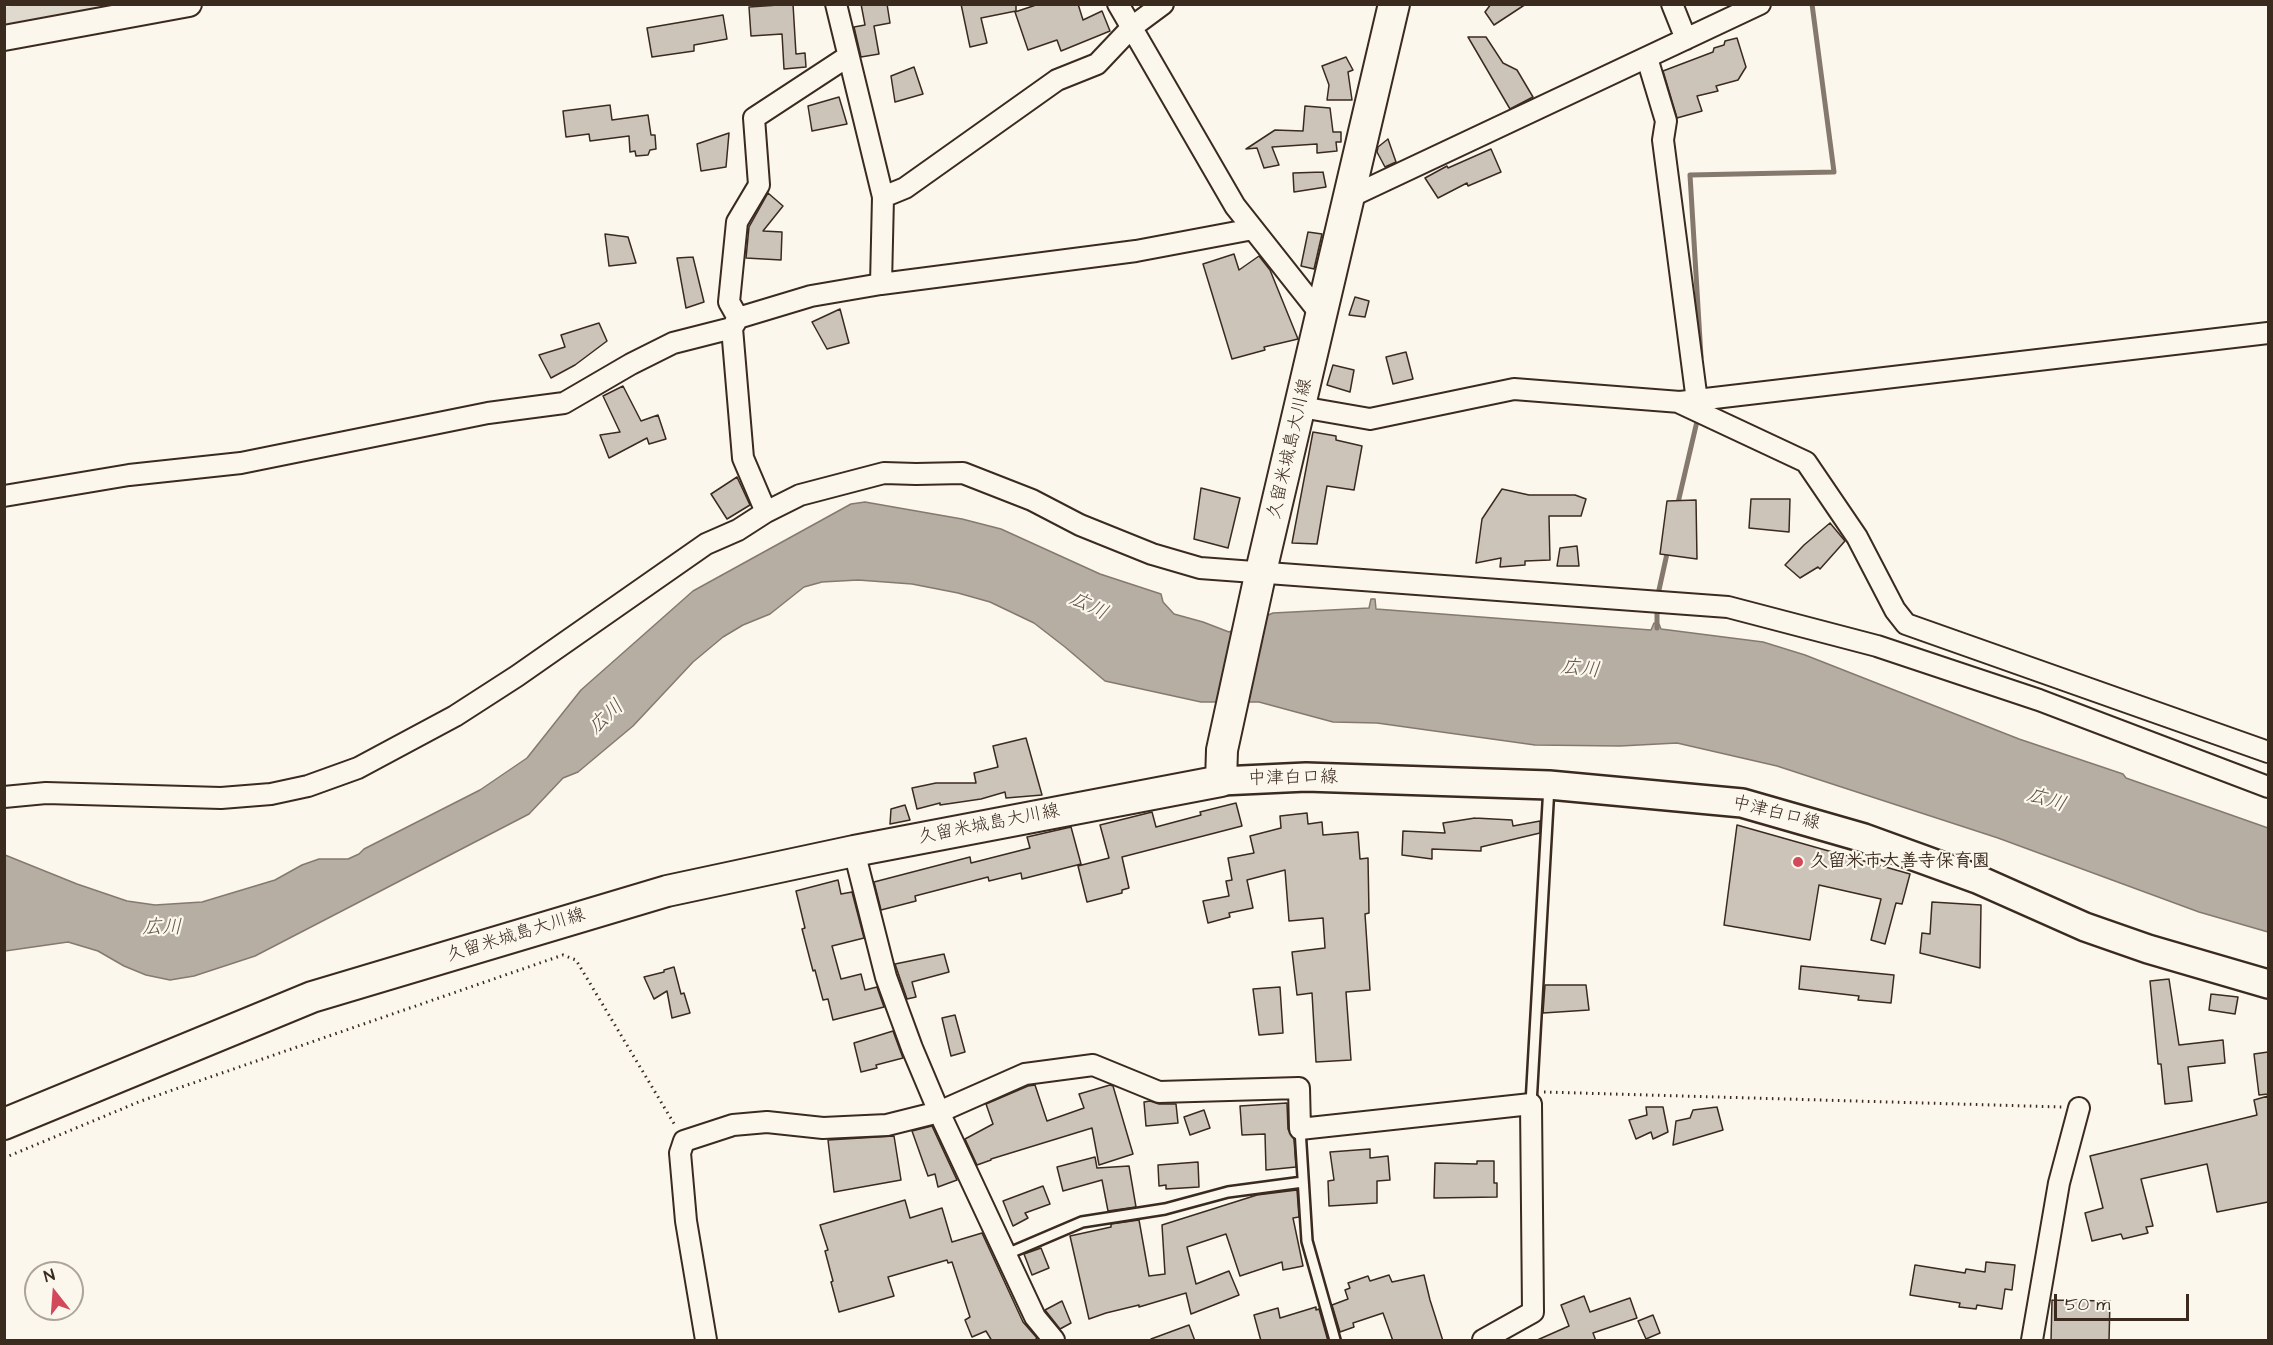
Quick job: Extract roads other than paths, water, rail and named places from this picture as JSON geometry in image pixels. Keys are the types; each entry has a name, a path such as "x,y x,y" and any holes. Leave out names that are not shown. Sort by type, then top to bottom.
{"main road":[{"name":"久留米城島大川線","path":"4,1124 312,997 667,891 854,851 1221,781 1222,750 1260,576 1394,4"},
{"name":"中津白口線","path":"1221,781 1306,777 1549,784 1742,803 1864,838 1977,879 2085,927 2148,949 2268,984"}],"street":[{"path":"4,38 189,4"},
{"path":"836,4 847,57 883,197 881,284"},
{"path":"1118,4 1235,206 1322,316"},
{"path":"883,197 905,188 1057,80 1097,64 1132,27 1163,4"},
{"path":"1672,4 1686,39"},
{"path":"1350,197 1760,4"},
{"path":"766,512 743,458 735,323 729,302 737,222 759,185 754,118 847,57"},
{"path":"1647,58 1666,121 1663,140 1689,401"},
{"path":"4,496 129,475 241,463 488,413 564,403 631,364 673,343 811,297 881,284 1136,251 1253,229"},
{"path":"1301,407 1370,419 1514,389 1689,401 2268,333"},
{"path":"1689,401 1806,462 1857,537 1895,610 1906,624 2268,752"},
{"path":"4,797 46,793 221,798 271,794 308,786 358,768 455,716 517,676 706,544 738,530 766,512 800,495 884,473 963,473 1032,500 1080,525 1152,554 1200,568 1260,576 1728,607 1877,646 1995,685 2268,787"},
{"path":"854,851 886,977 912,1048 939,1112 1035,1317 1054,1341"},
{"path":"706,1341 686,1221 680,1153 684,1141 733,1125 767,1122 823,1128 887,1125 939,1112 1025,1074 1093,1065 1159,1092 1299,1088 1300,1129 1531,1098 1533,1312 1483,1341"},
{"path":"2032,1341 2059,1183 2079,1108"}],"lane":[{"path":"1531,1098 1549,784"},
{"path":"1300,1129 1307,1241 1335,1341"},
{"path":"1007,1254 1082,1222 1165,1209 1228,1192 1303,1182"}],"water":[{"name":"広川","path":"865,502 962,519 1001,529 1100,574 1161,594 1163,602 1174,614 1229,632 1273,613 1369,608 1371,599 1375,599 1376,609 1651,630 1654,623 1659,624 1661,629 1763,642 1805,655 2019,739 2123,774 2126,778 2268,828 2268,932 2199,912 1998,838 1777,766 1677,743 1620,746 1535,745 1377,723 1333,722 1259,702 1201,702 1105,681 1034,623 990,602 912,584 858,580 822,582 804,587 770,614 743,625 723,637 693,662 633,726 578,772 563,778 529,814 255,956 194,976 170,980 146,975 98,951 68,942 5,951 5,855 127,901 155,905 202,902 275,880 302,865 319,859 348,859 480,790 527,758 581,690 693,591 851,504"}],"waterway":[{"path":"1701,357 1690,175 1834,172 1812,4"},
{"path":"1677,507 1698,417"},
{"path":"1657,628 1657,599 1668,549"}],"place":[{"name":"久留米市大善寺保育園","path":"1798,862"}]}
